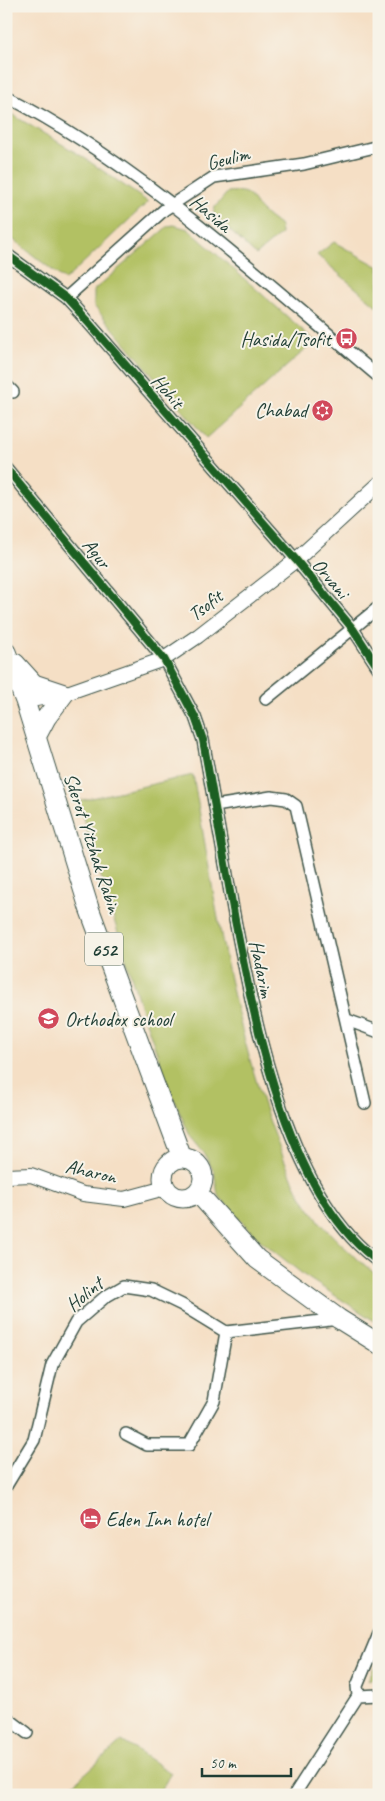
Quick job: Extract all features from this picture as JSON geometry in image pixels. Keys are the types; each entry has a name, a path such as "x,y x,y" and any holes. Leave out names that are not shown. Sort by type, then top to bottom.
{"main road":[{"path":"8,655 34,684 64,694 46,718 36,737"},
{"name":"Sderot Yitzhak Rabin","path":"8,655 25,702 89,908 182,1158"},
{"path":"182,1158 188,1159 199,1167 202,1180 197,1192 192,1196 180,1198 174,1196 165,1188 163,1178 166,1168 172,1161 182,1158"},
{"path":"197,1192 257,1259 339,1319 379,1344"}],"street":[{"name":"Hasida","path":"6,96 46,116 172,205 379,377"},
{"name":"Geulim","path":"66,298 172,205 214,177 304,164 379,146"},
{"name":"Hohit","path":"6,254 66,298 296,560"},
{"name":"Agur","path":"6,468 164,660"},
{"name":"Tsofit","path":"25,702 64,694 164,660 296,560 379,484"},
{"name":"Orvani","path":"296,560 353,629 377,668"},
{"path":"266,699 379,607"},
{"name":"Hadarim","path":"164,660 195,718 203,740 251,1001 279,1105 326,1205 350,1236 379,1262"},
{"path":"214,806 271,797 286,799 296,806 365,1103"},
{"path":"347,1020 379,1032"},
{"name":"Aharon","path":"6,1176 31,1175 83,1194 124,1199 165,1188"},
{"name":"Holint","path":"6,1486 34,1440 52,1365 76,1322 105,1297 124,1286 151,1290 182,1305 226,1332"},
{"path":"126,1434 147,1445 189,1445 214,1401 226,1332 339,1319"},
{"path":"294,1795 358,1696 357,1686 379,1633"},
{"path":"358,1696 379,1694"},
{"path":"6,1717 27,1733"}],"green space":[{"path":"6,111 80,155 148,202 65,280 6,234"},
{"path":"228,192 246,193 263,212 280,226 281,234 256,255 213,215 215,207"},
{"path":"174,225 188,229 315,341 206,438 94,306 94,290 168,226"},
{"path":"334,242 379,267 379,308 317,255"},
{"path":"193,775 224,952 244,1040 271,1125 292,1179 316,1218 351,1253 379,1277 379,1324 305,1276 255,1236 218,1195 214,1172 204,1153 190,1136 170,1090 139,1002 78,801"},
{"path":"379,1657 379,1678 368,1680"},
{"path":"122,1741 171,1773 158,1795 61,1795"}],"cycle path":[{"path":"6,254 66,298 87,321 296,560 353,629 379,669"},
{"path":"6,468 164,659 195,717 203,740 235,920 253,1008 280,1106 299,1153 321,1196 348,1233 379,1262"}],"place":[{"name":"Hasida/Tsofit","path":"347,339"},
{"name":"Chabad","path":"323,410"},
{"name":"Orthodox school","path":"49,1019"},
{"name":"Eden Inn hotel","path":"90,1519"}]}
